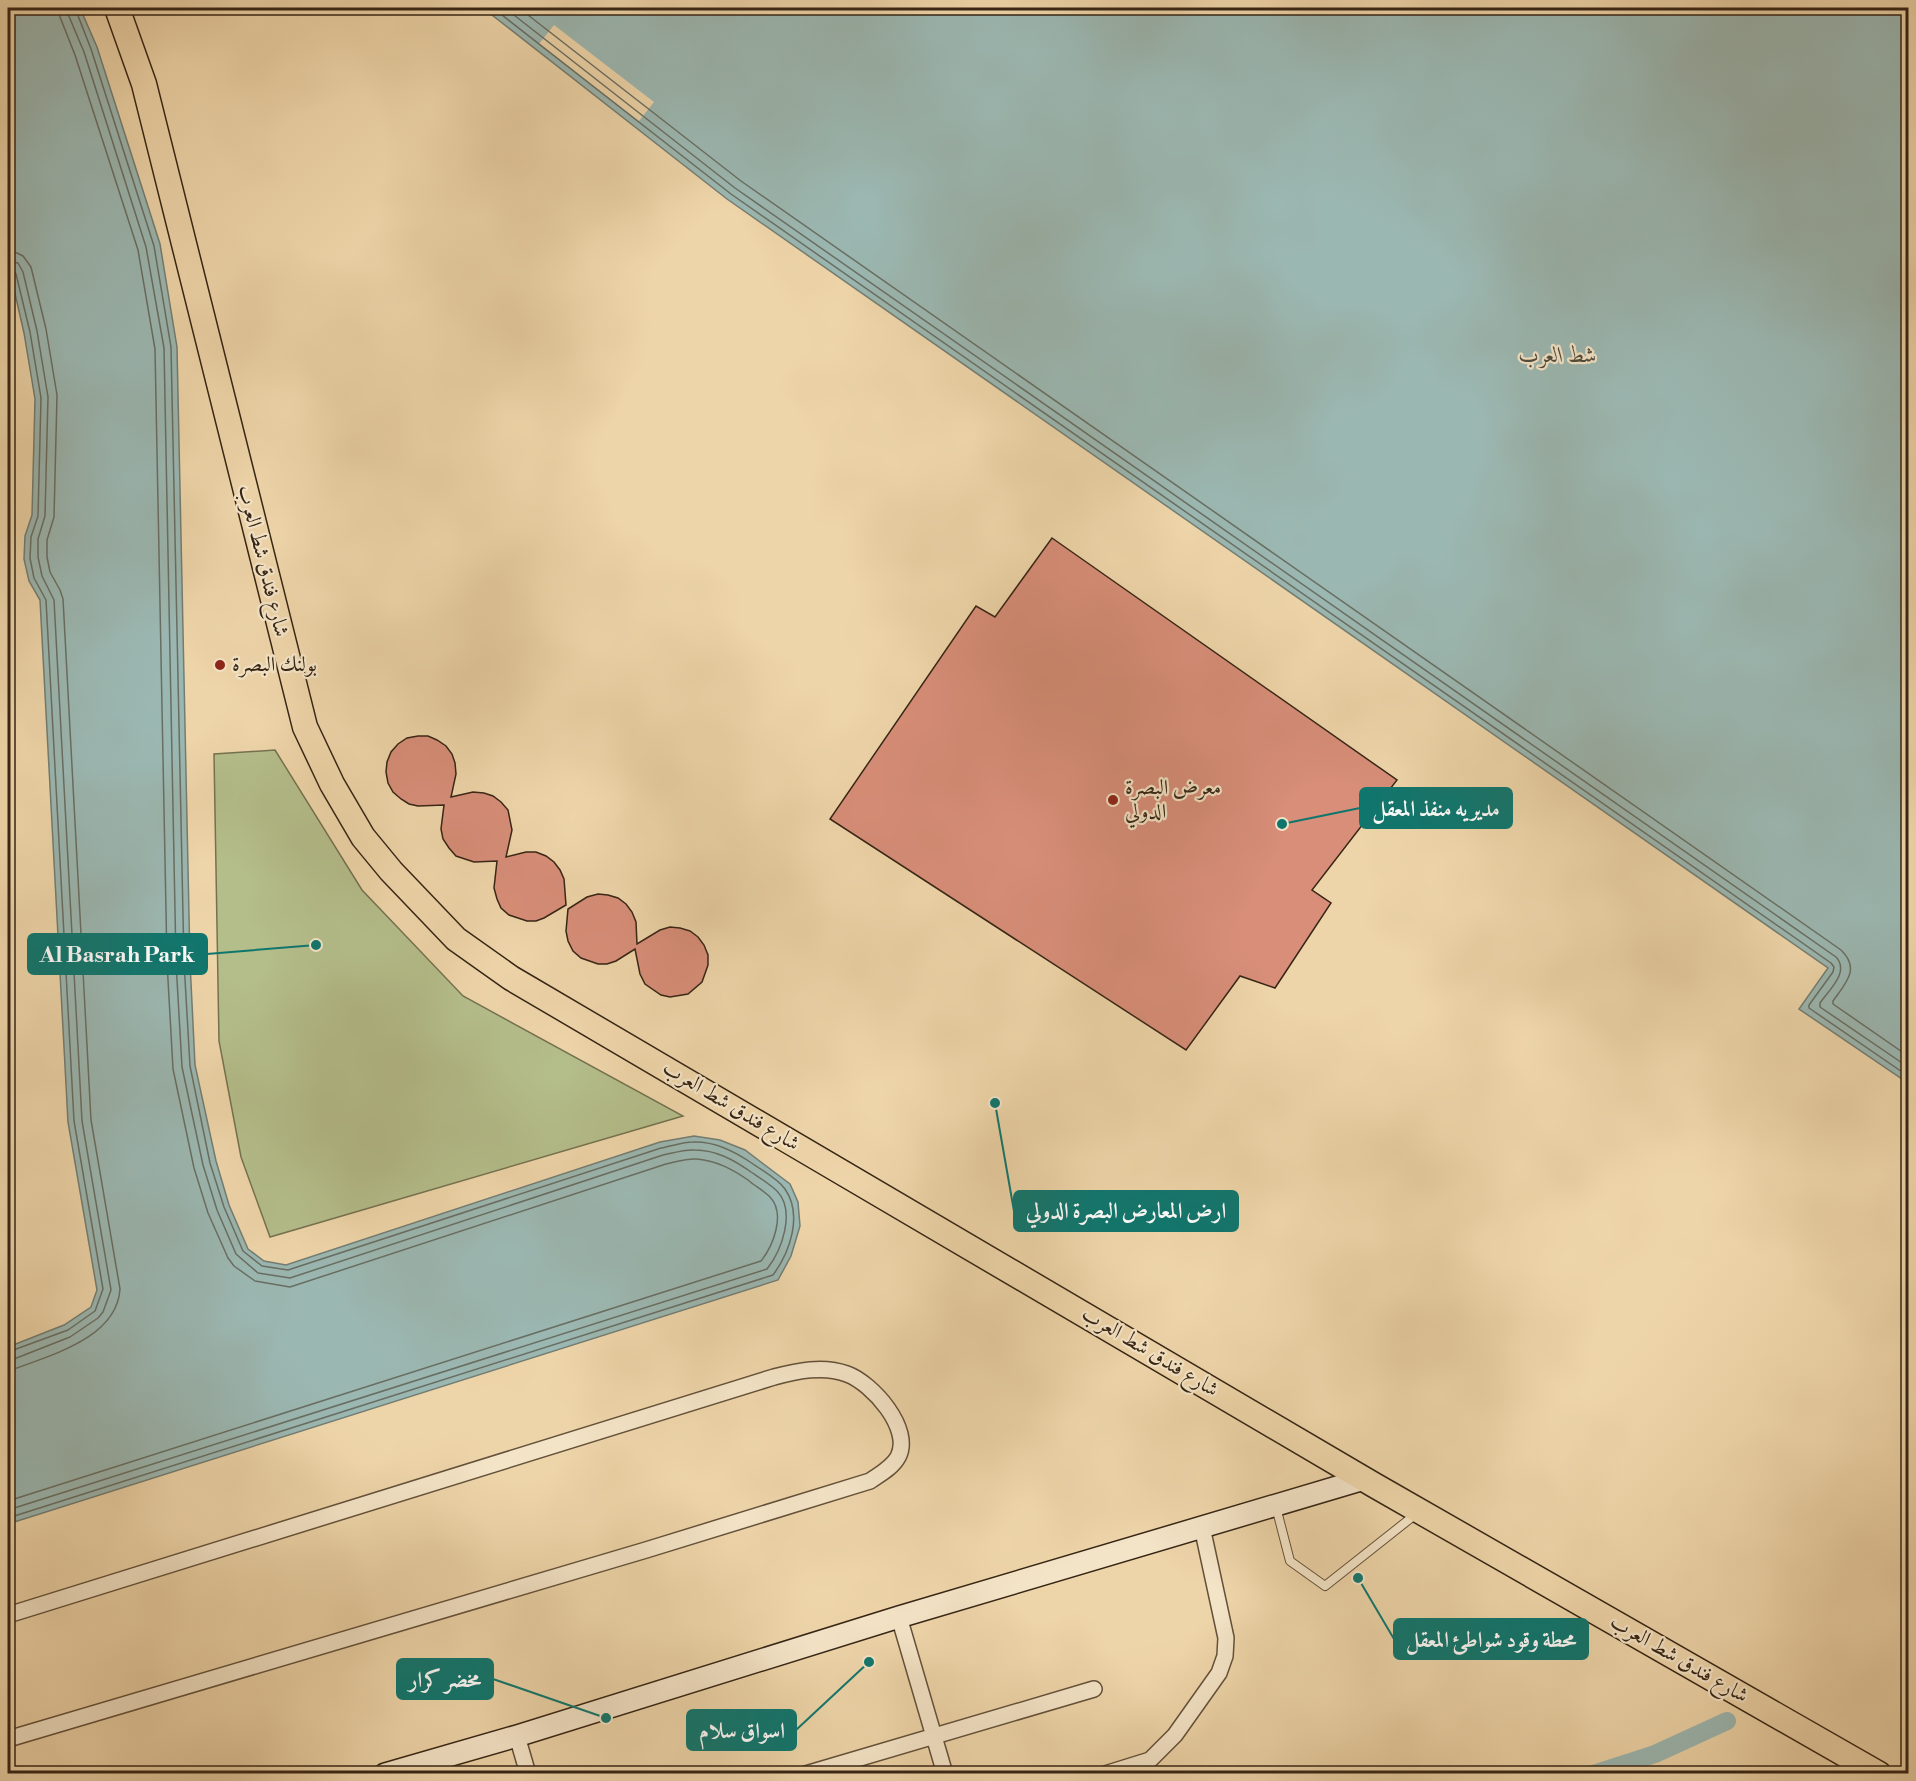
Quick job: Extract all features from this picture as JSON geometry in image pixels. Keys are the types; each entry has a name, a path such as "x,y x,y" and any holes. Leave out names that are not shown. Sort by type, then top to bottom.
{"main road":[{"name":"شارع فندق شط العرب","path":"117,8 144,84 305,727 332,784 363,837 391,872 456,939 511,978 590,1022 1364,1479 1879,1773"}],"street":[{"path":"8,1615 800,1370 827,1369 847,1374 870,1387 886,1405 901,1435 899,1456 888,1469 870,1481 646,1550 8,1739"},
{"path":"385,1773 517,1736 899,1617 1364,1479"},
{"path":"1105,1773 1152,1767 1219,1673 1225,1656 1226,1638 1202,1527"},
{"path":"899,1617 945,1773"},
{"path":"806,1773 1094,1689"},
{"path":"517,1736 528,1773"}],"lane":[{"path":"1275,1505 1290,1561 1325,1586 1420,1511"}],"green space":[{"path":"275,750 362,890 463,996 683,1116 270,1237 241,1157 219,1041 214,754"}],"water":[{"path":"8,8 80,8 97,47 160,244 177,347 190,962 195,1065 216,1161 229,1205 248,1249 264,1261 286,1265 660,1142 694,1136 720,1140 745,1150 790,1184 798,1202 800,1226 791,1256 778,1280 8,1524 8,1347 64,1325 91,1307 97,1290 68,1122 40,600 29,581 24,559 25,536 32,515 35,399 24,333 8,263"},
{"name":"شط العرب","path":"483,8 1908,8 1908,1083 1799,1009 1828,968 727,199"}],"pier":[{"path":"554,25 654,102 639,121 539,44"}],"building":[{"name":"معرض البصرة الدولي","path":"1052,538 1397,780 1312,890 1331,903 1275,988 1240,976 1186,1050 830,819 976,606 995,617"},
{"path":"428,736 437,740 452,754 456,774 451,797 473,792 484,793 493,796 508,810 512,830 506,857 536,852 554,862 564,879 566,905 536,921 527,921 509,915 501,908 494,888 497,861 474,862 456,856 443,839 441,829 444,805 409,804 393,792 386,772 391,752 407,738"},
{"path":"598,894 618,898 626,904 636,922 637,944 660,930 670,927 690,931 698,937 708,955 708,965 702,982 688,994 670,997 661,995 645,984 640,974 635,949 607,964 598,964 581,958 573,951 568,941 566,931 568,909 587,897"}],"waterway":[{"path":"1593,1774 1655,1754 1727,1721"}],"place":[{"name":"بولنك البصرة","path":"220,665"},
{"name":"معرض البصرة الدولي","path":"1113,800"},
{"name":"مديريه منفذ المعقل","path":"1282,824"},
{"name":"Al Basrah Park","path":"316,945"},
{"name":"ارض المعارض البصرة الدولي","path":"995,1103"},
{"name":"محطة وقود شواطئ المعقل","path":"1358,1578"},
{"name":"اسواق سلام","path":"869,1662"},
{"name":"مخضر كرار","path":"606,1718"}]}
